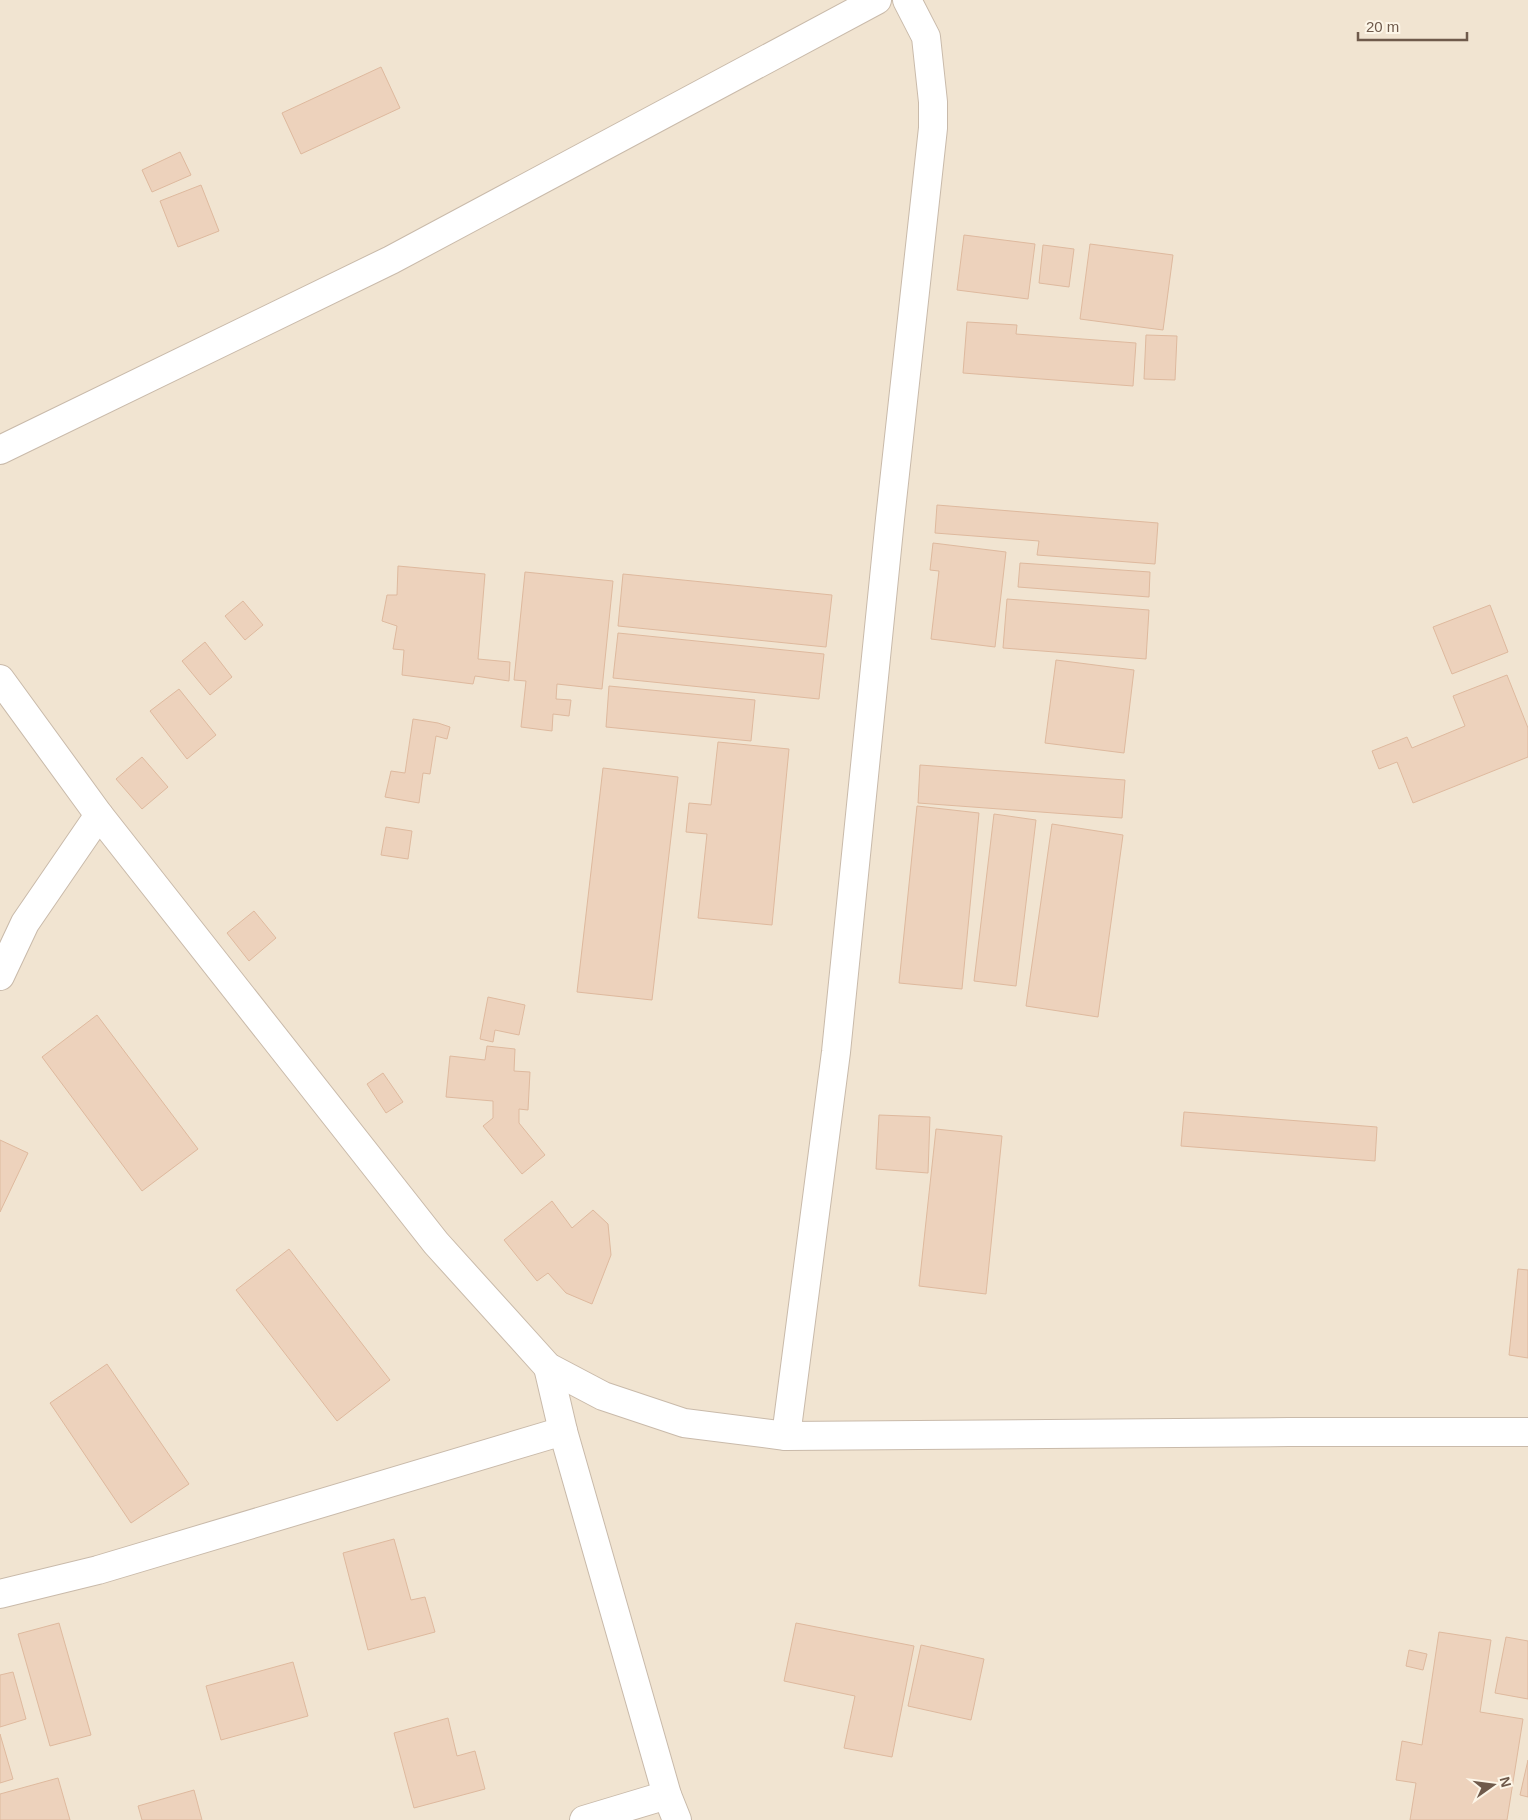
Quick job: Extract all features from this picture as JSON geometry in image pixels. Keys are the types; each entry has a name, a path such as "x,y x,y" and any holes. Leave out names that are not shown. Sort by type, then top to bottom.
{"street":[{"path":"0,450 391,260 877,0"},
{"path":"786,1436 836,1052 891,509 933,128 933,102 926,37 907,0"},
{"path":"0,679 100,815 436,1243 548,1367 603,1396 684,1423 786,1436 1528,1432"},
{"path":"0,976 25,923 100,815"},
{"path":"548,1367 563,1431 667,1794 677,1820"},
{"path":"0,1594 98,1570 563,1431"},
{"path":"584,1820 667,1794"}],"shaded area":[{"path":"0,0 1528,0 1528,1820 0,1820"}],"building":[{"path":"381,67 400,108 301,154 282,113"},
{"path":"180,152 191,175 152,192 142,170"},
{"path":"201,185 219,231 178,247 160,201"},
{"path":"964,235 1035,244 1028,299 957,290"},
{"path":"1090,244 1173,255 1163,330 1080,319"},
{"path":"1043,245 1074,249 1069,287 1039,283"},
{"path":"967,322 1017,325 1016,334 1136,343 1133,386 963,373"},
{"path":"1146,335 1177,336 1175,380 1144,379"},
{"path":"937,505 1158,523 1155,564 1037,555 1039,541 935,533"},
{"path":"933,543 1006,552 995,647 931,639 939,571 930,570"},
{"path":"1020,563 1150,572 1149,597 1018,587"},
{"path":"398,566 485,574 478,659 510,662 509,681 475,676 473,684 402,675 404,650 393,649 397,626 382,621 387,595 397,595"},
{"path":"525,572 613,581 602,689 557,684 556,699 571,700 569,716 553,714 552,731 521,727 526,681 514,680"},
{"path":"623,574 832,595 826,647 618,626"},
{"path":"1007,599 1149,610 1146,659 1003,648"},
{"path":"243,601 263,625 245,640 225,616"},
{"path":"1490,605 1508,652 1452,674 1433,627"},
{"path":"618,633 824,654 819,699 613,678"},
{"path":"205,642 232,677 210,695 182,661"},
{"path":"1056,660 1134,670 1124,753 1045,743"},
{"path":"1507,675 1528,728 1528,757 1413,803 1397,762 1379,769 1372,751 1407,737 1412,748 1465,726 1453,696"},
{"path":"609,686 755,700 751,741 606,727"},
{"path":"179,689 216,735 187,759 150,711"},
{"path":"413,719 450,727 447,739 436,736 430,774 423,773 419,803 385,797 391,771 405,773"},
{"path":"718,742 789,749 772,925 698,918 707,834 686,832 689,803 711,805"},
{"path":"142,757 168,787 142,809 116,779"},
{"path":"920,765 1125,780 1122,818 918,803"},
{"path":"603,768 678,777 652,1000 577,992"},
{"path":"917,806 979,813 962,989 899,983"},
{"path":"994,814 1036,820 1016,986 974,981"},
{"path":"1052,824 1123,835 1098,1017 1026,1006"},
{"path":"386,827 412,831 408,859 381,855"},
{"path":"254,911 276,938 249,961 227,933"},
{"path":"488,997 525,1005 519,1035 495,1030 493,1042 480,1039"},
{"path":"97,1015 198,1149 142,1191 42,1057"},
{"path":"487,1046 515,1049 514,1071 530,1072 528,1110 519,1109 519,1123 545,1155 522,1174 483,1126 493,1118 493,1101 446,1097 450,1056 485,1060"},
{"path":"383,1073 403,1102 386,1113 367,1084"},
{"path":"1184,1112 1377,1127 1375,1161 1181,1146"},
{"path":"879,1115 930,1117 928,1173 876,1169"},
{"path":"936,1129 1002,1136 986,1294 919,1286"},
{"path":"0,1140 28,1153 0,1212"},
{"path":"552,1201 572,1228 593,1210 608,1224 611,1255 592,1304 566,1293 548,1273 537,1281 504,1240"},
{"path":"289,1249 390,1380 337,1421 236,1290"},
{"path":"1518,1269 1528,1270 1528,1358 1509,1355"},
{"path":"107,1364 189,1484 131,1523 50,1403"},
{"path":"394,1539 411,1600 425,1597 435,1632 368,1650 343,1553"},
{"path":"59,1623 91,1735 50,1746 18,1634"},
{"path":"796,1623 914,1646 892,1757 844,1748 855,1696 784,1681"},
{"path":"1439,1632 1491,1640 1480,1712 1523,1719 1507,1820 1410,1820 1416,1783 1396,1780 1402,1741 1422,1745"},
{"path":"1506,1637 1528,1641 1528,1699 1495,1693"},
{"path":"921,1645 984,1659 971,1720 908,1706"},
{"path":"1409,1650 1427,1654 1423,1670 1406,1666"},
{"path":"293,1662 308,1716 221,1740 206,1686"},
{"path":"13,1672 26,1719 0,1727 0,1675"},
{"path":"448,1718 457,1756 475,1751 485,1789 414,1808 394,1733"},
{"path":"0,1734 13,1779 0,1783"},
{"path":"1528,1760 1528,1797 1520,1795"},
{"path":"58,1778 70,1820 0,1820 0,1794"},
{"path":"194,1790 202,1820 142,1820 138,1806"}]}
